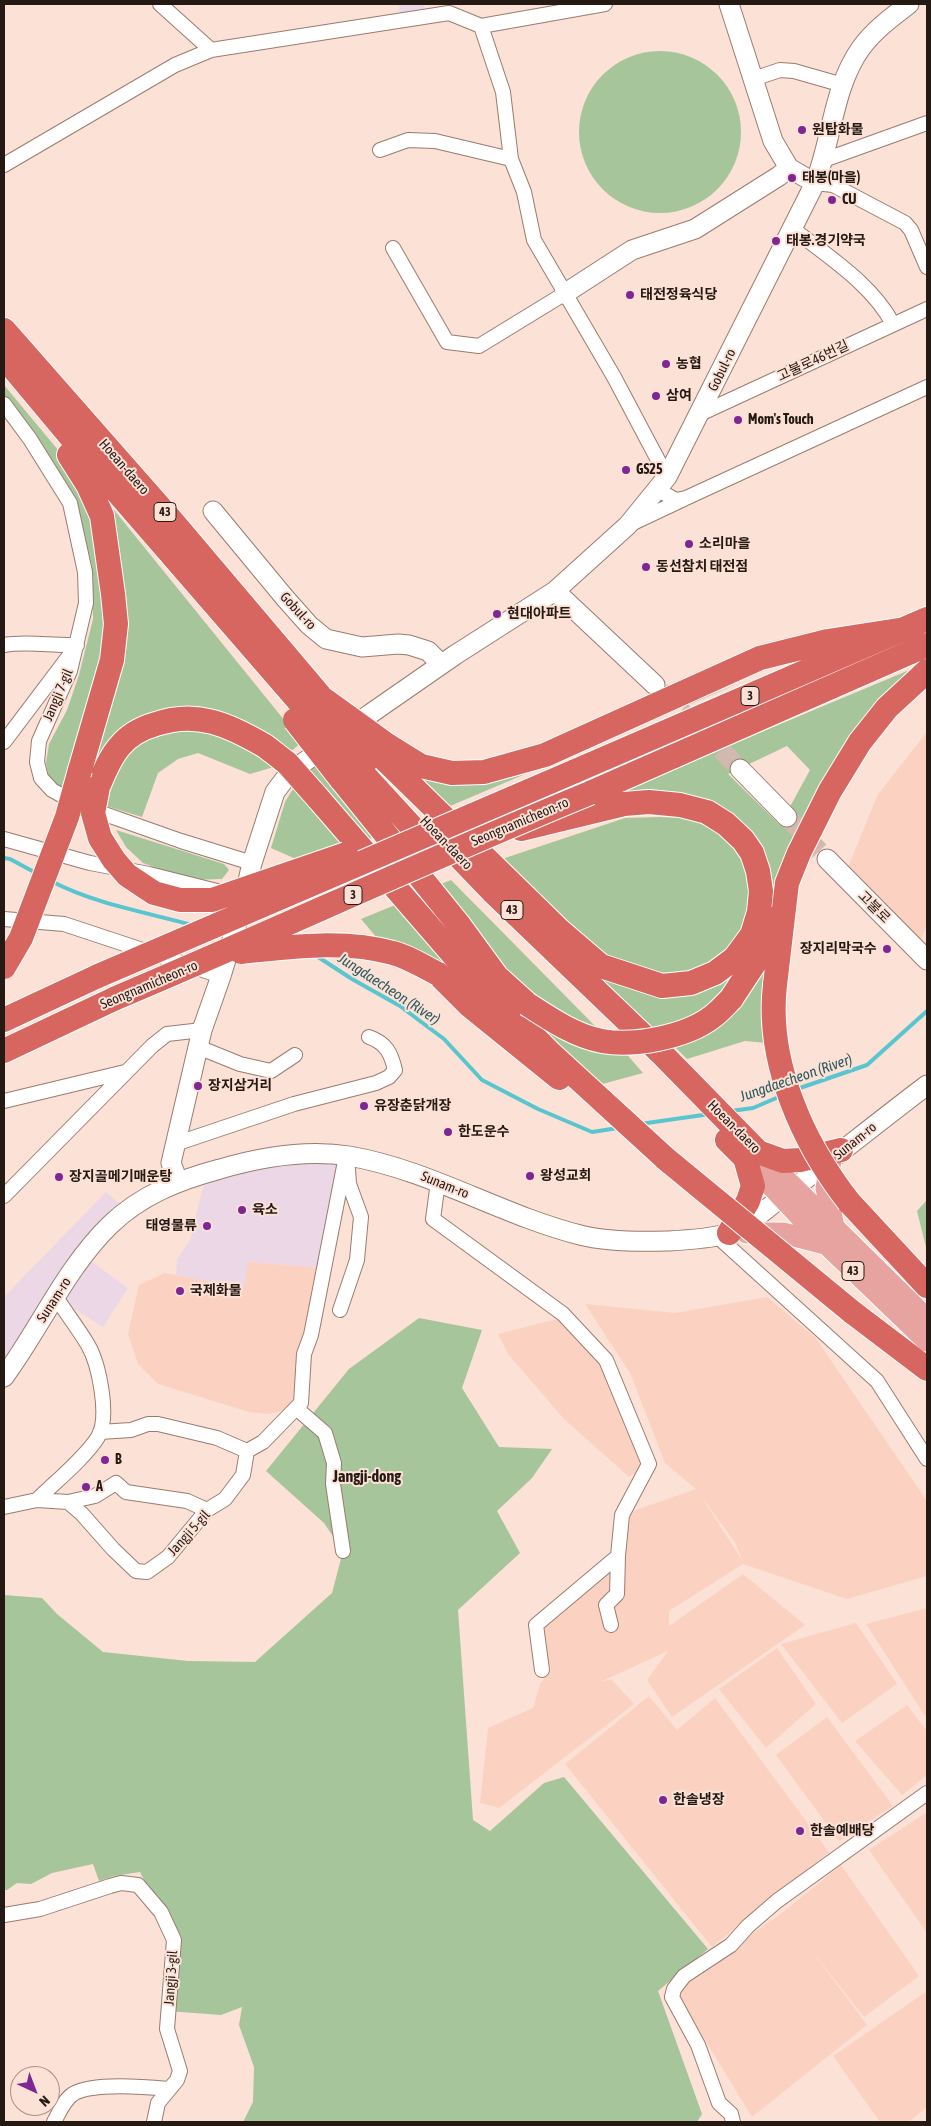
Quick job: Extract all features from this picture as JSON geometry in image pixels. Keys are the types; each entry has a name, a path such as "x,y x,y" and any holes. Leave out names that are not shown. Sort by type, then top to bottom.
{"highway":[{"name":"Hoean-daero","path":"4,330 172,521 308,710"},
{"name":"Hoean-daero","path":"6,360 106,479 308,710"},
{"path":"4,967 21,938 67,817 112,660 116,624 114,594 102,516 88,485 6,360"},
{"name":"Seongnamicheon-ro","path":"4,1020 98,976 927,619"},
{"path":"366,760 421,766 452,773 484,772 544,755 760,658 828,641 905,629"},
{"name":"Seongnamicheon-ro","path":"4,1051 116,998 221,965 478,839 594,802 927,645"},
{"path":"308,710 366,760 459,925 497,977 527,1004 548,1018 578,1033 602,1041 626,1043 658,1040 690,1028 711,1018 731,999 760,955 787,883 830,791 860,742 887,708 927,671"},
{"path":"308,710 601,966 662,986 692,983 715,973 735,958 752,935 759,912 761,890 758,871 752,853 743,840 726,824 706,812 680,805 649,802 624,804 594,802"},
{"path":"508,799 212,900 180,900 154,893 127,876 100,838 93,813 98,787 107,766 120,746 141,729 171,719 202,718 236,729 265,746 287,763 317,797 458,959 543,1057"},
{"name":"Hoean-daero","path":"366,760 402,818 474,893 654,1056 752,1155"},
{"path":"787,883 773,1003 777,1045 785,1078 807,1137 829,1176 849,1202 927,1286"},
{"path":"221,965 307,945 342,944 395,953 438,974 470,1006 543,1057 852,1312 927,1369"},
{"path":"723,1234 748,1201 753,1186 752,1155 783,1161 836,1156"}],"main road":[{"name":"Hoean-daero","path":"752,1155 789,1192 927,1341"},
{"path":"723,1234 783,1232 830,1236 826,1188 836,1156"},
{"name":"Hoean-daero","path":"830,1236 927,1319"}],"street":[{"path":"160,4 211,50"},
{"path":"460,4 462,18"},
{"path":"4,165 175,65 211,50 449,14 481,26 605,4"},
{"path":"729,4 773,141 789,168 815,183 833,185 904,223 911,230 927,267"},
{"name":"Gobul-ro","path":"252,863 275,792 286,776 441,664 555,591 628,525 662,483 700,414 815,183 824,160 843,85 851,66 871,36 909,4"},
{"path":"481,26 503,92 511,158 524,192 534,240 564,294 614,376 662,483 676,500 686,498"},
{"path":"753,79 780,70 794,71 843,85"},
{"path":"824,160 927,122"},
{"path":"380,150 408,140 435,141 511,158"},
{"path":"393,248 447,342 479,346 632,250 695,229 780,176 789,168"},
{"path":"792,228 871,292 884,307 893,324"},
{"name":"고불로46번길","path":"700,414 927,309"},
{"path":"628,525 927,387"},
{"name":"Jangji 7-gil","path":"4,404 30,439 70,503 85,572 86,603 70,671 39,741 37,762 41,778 52,790 79,805 181,841 252,863"},
{"name":"Gobul-ro","path":"213,510 308,625 326,638 362,647 410,645 428,651 441,664"},
{"path":"555,591 655,685"},
{"path":"4,645 22,642 54,646 76,645"},
{"path":"4,742 76,645"},
{"path":"740,769 787,817"},
{"path":"4,839 90,863 149,874 243,903"},
{"name":"고불로","path":"827,859 925,957"},
{"path":"178,1181 171,1163 175,1144 200,1038 221,965 243,903 252,863"},
{"path":"4,920 64,924 221,965"},
{"path":"4,1196 152,1046 167,1034 200,1038 240,1064 271,1071 295,1055"},
{"path":"175,1144 294,1104 376,1084 389,1077 395,1070 392,1056 380,1041 369,1037"},
{"path":"4,1101 126,1072"},
{"name":"Sunam-ro","path":"4,1377 88,1250 111,1224 148,1197 178,1181 262,1158 304,1154 346,1156 396,1167 581,1236 630,1242 678,1241 723,1234 760,1214 927,1085"},
{"path":"340,1310 357,1260 361,1217 349,1184 346,1156"},
{"path":"100,1432 131,1430 148,1424 158,1424 217,1438 246,1451 263,1442 301,1403 304,1354 311,1335 346,1156"},
{"path":"438,1182 433,1219 563,1314 606,1360 649,1464 622,1516 616,1594 606,1605 611,1625"},
{"path":"723,1234 877,1381 927,1459"},
{"path":"37,1500 74,1464 98,1437 104,1419 103,1392 89,1346 56,1297"},
{"path":"296,1408 325,1433 334,1464 333,1484 343,1551"},
{"name":"Jangji 5-gil","path":"68,1502 82,1514 113,1549 136,1571 147,1572 168,1557 207,1510 215,1507 224,1499 243,1475 246,1451"},
{"path":"4,1507 37,1500 68,1502 95,1496 116,1483 126,1492 187,1500 207,1510"},
{"path":"542,1670 536,1624 618,1556"},
{"path":"733,2122 732,2114 719,2103 698,2044 672,1997 674,1990 684,1976 731,1945 748,1926 776,1902 927,1793"},
{"name":"Jangji 3-gil","path":"4,1915 40,1909 121,1883 138,1885 161,1912 174,1940 167,2029 180,2071 177,2080 158,2103 154,2122"},
{"path":"54,2122 67,2099 75,2092 100,2088 136,2086 170,2089"}],"shaded area":[{"path":"399,4 424,4 424,10 400,14"},
{"path":"927,732 927,925 921,939 844,877 878,794"},
{"path":"346,1156 324,1268 249,1262 245,1288 176,1275 177,1260 190,1240 207,1172"},
{"path":"106,1192 122,1206 84,1256 128,1288 103,1327 56,1297 4,1372 4,1297"},
{"path":"248,1262 324,1268 296,1408 269,1414 249,1412 158,1384 138,1364 128,1334 139,1285 165,1273 244,1288"},
{"path":"767,1297 815,1337 927,1501 927,1576 847,1599 743,1564 669,1611 669,1626 743,1574 805,1625 672,1717 647,1680 668,1651 598,1683 611,1679 634,1704 499,1808 480,1803 488,1728 533,1708 540,1684 551,1670 536,1625 618,1556 622,1515 696,1489 665,1463 630,1373 585,1304 675,1313","holes":["704,1500 736,1544 742,1560"]},
{"path":"565,1317 606,1360 649,1464 629,1477 564,1419 508,1354 498,1334"},
{"path":"927,1608 927,1719 866,1624"},
{"path":"856,1623 897,1684 842,1723 781,1644"},
{"path":"777,1648 816,1704 766,1748 719,1689"},
{"path":"649,1696 677,1730 715,1698 829,1852 712,1947 565,1764"},
{"path":"907,1705 927,1731 927,1775 902,1795 855,1741"},
{"path":"827,1717 893,1806 839,1841 776,1755"},
{"path":"927,1812 927,1933 869,1850"},
{"path":"841,1865 919,1976 864,2017 809,1947 867,2025 752,2117 674,1989 782,1913"},
{"path":"927,1991 927,2107 909,2122 880,2122 833,2056"}],"green space":[{"path":"668,51 684,54 698,60 723,81 732,94 738,108 741,132 740,148 732,170 711,195 698,204 684,210 652,213 636,210 622,204 597,183 588,170 582,156 579,124 582,108 588,94 609,69 622,60 636,54"},
{"path":"4,385 63,456 93,515 108,648 63,792 49,778 46,763 49,744 67,710 79,675 93,619 92,566 79,513 37,441 4,397"},
{"path":"93,484 302,742 289,753 172,714 77,799 112,687"},
{"path":"907,671 909,677 779,877 763,933 719,1001 687,1021 652,1032 603,987 582,956 704,985 763,916 731,823 613,794","holes":["787,746 810,770 780,825 728,774"]},
{"path":"742,682 443,809 403,761 440,775 571,751"},
{"path":"214,725 277,766 250,774 198,753 178,759 158,773 142,817 103,805 107,784 129,747 159,729"},
{"path":"320,762 379,835 364,841 307,771"},
{"path":"296,784 352,846 305,863 271,848 285,802"},
{"path":"625,818 690,818 720,834 739,855 748,872 752,896 746,931 719,964 668,979 612,962 496,861"},
{"path":"116,830 224,864 229,870 222,879 190,880 143,863 126,847"},
{"path":"451,880 601,1032 574,1025 521,992 434,887"},
{"path":"425,892 478,960 623,1050 643,1073 595,1086 409,899"},
{"path":"400,903 531,1044 388,951 361,919"},
{"path":"769,955 767,1043 745,1041 687,1059 672,1044"},
{"path":"927,1200 927,1251 917,1211"},
{"path":"419,1318 482,1330 462,1388 499,1447 552,1449 532,1478 497,1511 520,1553 458,1610 473,1820 490,1831 544,1783 564,1777 708,1949 658,1991 702,2114 697,2122 243,2122 253,2102 254,2067 239,2025 242,2007 221,2015 168,2011 173,1963 161,1912 140,1872 114,1876 99,1881 93,1864 52,1873 31,1884 17,1883 4,1890 4,1595 42,1598 57,1614 103,1652 188,1661 255,1662 332,1593 343,1551 324,1523 266,1471 349,1369"}],"waterway":[{"name":"Jungdaecheon (River)","path":"4,858 10,859 36,873"},
{"name":"Jungdaecheon (River)","path":"51,881 103,902 192,925"},
{"name":"Jungdaecheon (River)","path":"315,955 352,979 400,1006 444,1039 482,1080 538,1109 592,1132 618,1128"},
{"name":"Jungdaecheon (River)","path":"797,1089 867,1065 927,1011"},
{"name":"Jungdaecheon (River)","path":"731,1111 753,1108 781,1096"},
{"name":"Jungdaecheon (River)","path":"640,1124 710,1114"}],"tunnel":[{"path":"661,691 740,769"},
{"path":"787,817 827,859"}],"place":[{"name":"원탑화물","path":"802,130"},
{"name":"태봉(마을)","path":"792,178"},
{"name":"CU","path":"832,200"},
{"name":"태봉.경기약국","path":"776,241"},
{"name":"태전정육식당","path":"630,295"},
{"name":"농협","path":"666,364"},
{"name":"삼여","path":"656,396"},
{"name":"Mom's Touch","path":"738,420"},
{"name":"GS25","path":"626,470"},
{"name":"소리마을","path":"689,544"},
{"name":"동선참치 태전점","path":"646,567"},
{"name":"현대아파트","path":"497,614"},
{"name":"장지리막국수","path":"887,949"},
{"name":"장지삼거리","path":"198,1086"},
{"name":"유장춘닭개장","path":"364,1106"},
{"name":"한도운수","path":"448,1132"},
{"name":"왕성교회","path":"530,1176"},
{"name":"장지골메기매운탕","path":"59,1177"},
{"name":"육소","path":"242,1210"},
{"name":"태영물류","path":"207,1226"},
{"name":"국제화물","path":"180,1291"},
{"name":"B","path":"105,1460"},
{"name":"A","path":"86,1487"},
{"name":"한솔냉장","path":"663,1800"},
{"name":"한솔예배당","path":"800,1831"}],"district":[{"name":"Jangji-dong","path":"367,1477"}]}
